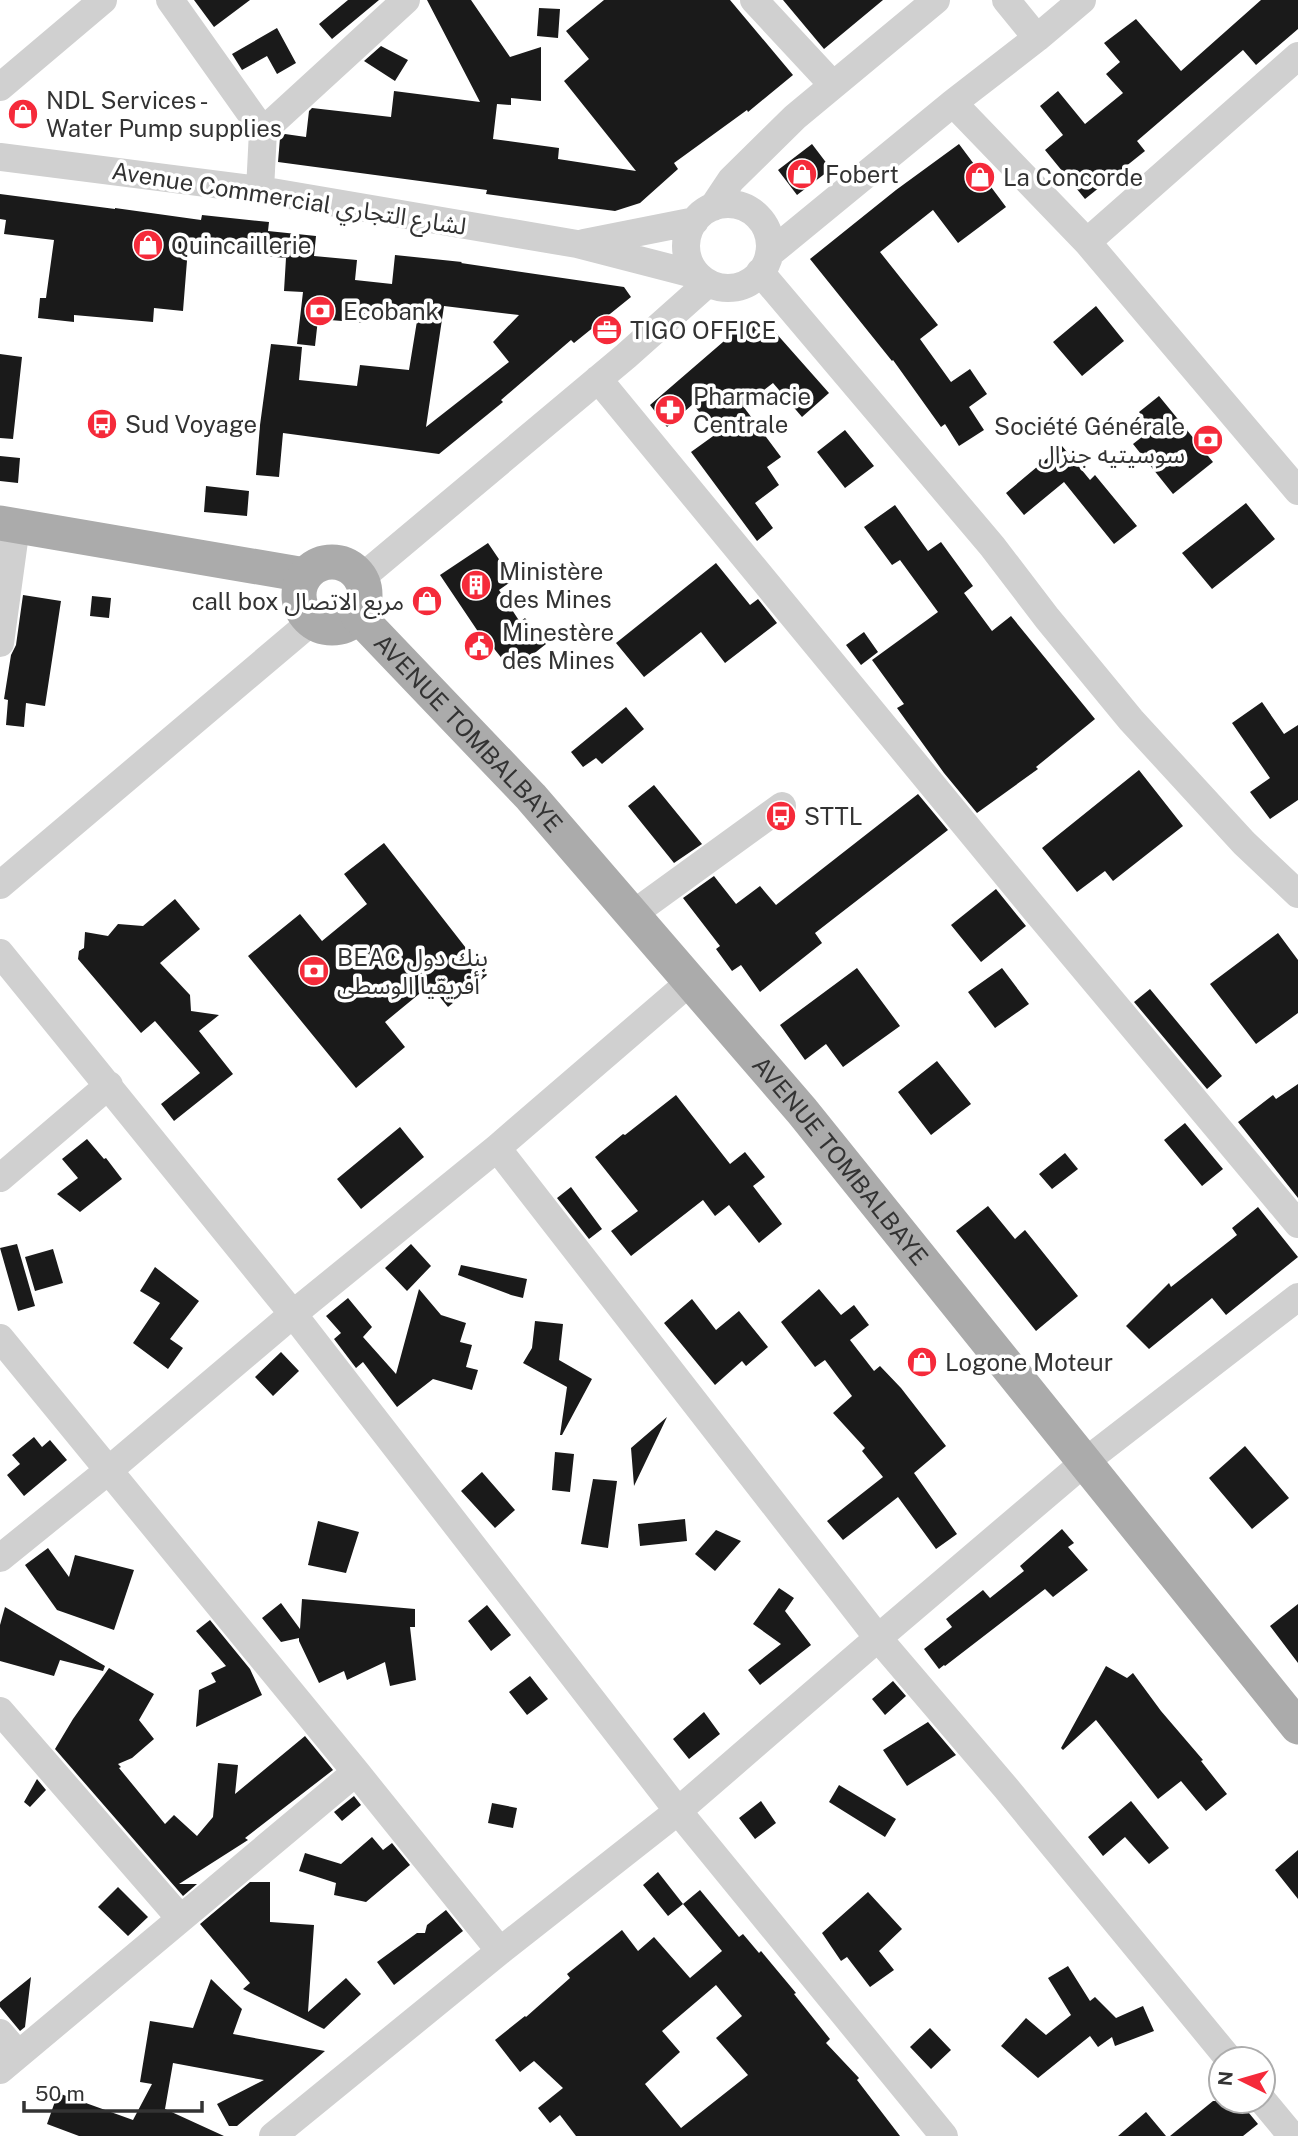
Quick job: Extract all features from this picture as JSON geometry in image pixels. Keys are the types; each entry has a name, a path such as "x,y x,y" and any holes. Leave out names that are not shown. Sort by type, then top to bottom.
{"main road":[{"path":"8,525 305,575"},
{"path":"323,563 345,564 361,578 365,591 364,604 358,615 348,624 336,629 323,628 311,622 303,612 299,600 300,587 305,575 313,568 323,563"},
{"name":"AVENUE TOMBALBAYE","path":"358,615 531,797 802,1111 1298,1727"}],"street":[{"path":"0,87 103,0"},
{"path":"170,0 263,131 260,190"},
{"path":"263,131 407,0"},
{"path":"754,0 833,86"},
{"path":"936,0 795,117 731,180 686,242 687,254 703,279 722,288 736,288 750,282 765,263 953,103 1082,0"},
{"path":"1006,0 1037,38"},
{"path":"1087,242 1298,56"},
{"path":"953,103 1087,242 1298,491"},
{"name":"Avenue Commercial لشارع التجاري","path":"0,157 260,190 578,244 703,279"},
{"path":"578,244 704,214 730,204 747,209 761,220 769,236 765,263 1047,618 1131,720 1244,843 1298,894"},
{"path":"361,578 598,379 703,279"},
{"path":"598,379 1298,1224"},
{"path":"0,643 8,525"},
{"path":"0,885 311,622"},
{"path":"633,914 782,806"},
{"path":"0,953 293,1314 678,1811 944,2136"},
{"path":"0,1558 497,1148 691,981"},
{"path":"0,1178 109,1085"},
{"path":"497,1148 877,1637 1006,1788 1217,2045"},
{"path":"274,2136 500,1951 678,1811 877,1637 1086,1461 1298,1297"},
{"path":"0,1338 500,1951"},
{"path":"0,1711 180,1918"},
{"path":"0,2033 9,2062 356,1772"},
{"path":"1275,2115 1292,2136"}],"building":[{"path":"194,0 250,0 214,27"},
{"path":"348,0 379,0 332,39 319,24"},
{"path":"427,0 471,0 510,57 541,47 541,101 511,98 511,105 497,104 493,139 559,148 558,159 636,171 564,81 589,59 566,31 604,0 730,0 793,75 748,112 747,110 674,163 678,169 640,203 615,211 486,194 487,190 278,162 280,138 285,134 306,137 309,111 312,108 391,117 394,91 480,102"},
{"path":"783,0 883,0 824,49"},
{"path":"1261,0 1298,0 1298,29 1256,65 1243,50 1137,141 1145,151 1085,199 1045,150 1063,135 1040,106 1058,91 1085,124 1123,93 1106,74 1120,62 1104,43 1136,19 1181,71"},
{"path":"539,8 560,9 558,38 537,36"},
{"path":"277,28 296,63 277,74 267,56 242,70 232,54"},
{"path":"381,46 408,60 395,81 364,61"},
{"path":"812,144 831,169 797,195 778,170"},
{"path":"959,144 1006,207 958,243 933,210 880,252 938,325 920,339 951,382 970,369 987,394 969,407 984,430 959,446 945,424 941,427 893,360 810,259"},
{"path":"0,194 201,220 202,215 269,222 268,231 316,236 314,256 357,260 355,280 392,284 395,255 462,262 624,287 631,297 574,343 571,340 501,400 503,402 439,454 283,433 279,477 256,475 271,344 302,347 299,380 357,386 360,365 409,370 417,321 367,313 366,323 318,319 315,346 297,344 303,292 284,291 286,258 188,248 183,311 154,308 153,322 74,315 74,322 38,318 40,298 46,298 54,240 4,234 6,220 0,219","holes":["444,306 519,315 493,342 509,362 426,427"]},
{"path":"1096,306 1124,341 1082,376 1053,342"},
{"path":"745,323 767,323 829,393 802,417 773,383 743,406 781,457 767,467 779,485 755,503 773,528 757,541 691,452 716,434 693,404 667,427 650,405"},
{"path":"0,354 22,357 13,439 0,438"},
{"path":"1159,396 1213,462 1173,494 1133,444 1152,429 1139,412"},
{"path":"845,430 874,466 845,488 817,452"},
{"path":"1062,446 1090,480 1095,475 1137,526 1114,544 1064,482 1024,515 1006,493"},
{"path":"0,456 20,458 18,483 0,481"},
{"path":"206,486 249,491 247,516 204,512"},
{"path":"1246,503 1275,539 1212,589 1182,553"},
{"path":"895,505 928,551 941,542 973,586 964,593 992,631 1011,616 1095,719 1036,767 1038,769 977,813 897,708 904,704 872,660 938,612 900,560 892,565 864,527"},
{"name":"Ministère des Mines","path":"488,543 513,580 499,590 520,622 525,618 546,644 512,671 483,635 481,636 440,575"},
{"path":"716,563 750,605 758,599 777,623 725,663 701,632 644,677 616,643"},
{"path":"23,595 61,601 45,706 26,703 24,727 6,725 8,700 4,699"},
{"path":"92,596 111,598 109,618 90,616"},
{"path":"864,632 878,652 861,665 846,645"},
{"path":"1262,702 1284,734 1298,725 1298,800 1270,819 1250,792 1270,778 1232,723"},
{"path":"626,707 644,729 602,764 596,758 583,767 571,752"},
{"path":"1139,770 1183,826 1113,881 1105,871 1077,892 1042,848"},
{"path":"654,785 702,844 674,863 628,806"},
{"path":"918,794 948,830 815,933 822,943 760,992 741,965 732,971 716,949 720,946 683,898 714,876 736,904 760,886 776,905"},
{"path":"384,843 487,975 448,1007 430,985 385,1022 405,1047 356,1088 248,956 300,914 322,941 367,904 344,874"},
{"path":"996,889 1026,926 981,962 951,925"},
{"path":"175,899 200,929 160,963 190,995 191,1011 219,1015 199,1031 233,1074 174,1121 161,1104 200,1073 155,1021 141,1033 78,959 79,951 84,948 85,932 108,936 118,924 143,926"},
{"path":"1278,933 1298,960 1298,1013 1256,1044 1210,984"},
{"path":"857,968 900,1026 843,1067 826,1044 805,1060 780,1025"},
{"path":"1002,968 1029,1004 995,1028 968,992"},
{"path":"1150,989 1222,1076 1207,1089 1134,1002"},
{"path":"937,1061 971,1104 931,1135 898,1092"},
{"path":"1298,1084 1298,1198 1238,1122 1273,1095 1276,1099"},
{"path":"676,1095 730,1164 745,1152 765,1177 753,1186 782,1224 759,1243 729,1205 715,1216 703,1200 631,1256 611,1231 638,1211 595,1157"},
{"path":"1185,1123 1223,1169 1202,1186 1164,1140"},
{"path":"400,1127 424,1157 361,1209 337,1179"},
{"path":"87,1139 122,1179 80,1212 57,1194 78,1178 62,1159"},
{"path":"1065,1153 1078,1169 1052,1189 1039,1174"},
{"path":"571,1187 602,1229 589,1239 557,1198"},
{"path":"988,1206 1015,1239 1025,1230 1078,1296 1036,1331 956,1231"},
{"path":"1258,1207 1298,1257 1226,1315 1212,1298 1149,1349 1126,1326 1169,1283 1171,1287 1237,1235 1232,1228"},
{"path":"17,1244 35,1306 18,1311 0,1248"},
{"path":"411,1244 431,1266 407,1291 385,1268"},
{"path":"53,1249 63,1283 35,1291 25,1257"},
{"path":"461,1265 527,1279 523,1298 458,1275"},
{"path":"155,1267 199,1301 170,1339 183,1348 168,1369 133,1343 160,1303 140,1291"},
{"path":"419,1289 441,1315 466,1323 460,1342 472,1345 466,1367 478,1370 472,1390 433,1379 397,1407 363,1362 356,1368 334,1339 341,1333 326,1316 348,1298 372,1327 363,1337 396,1374"},
{"path":"819,1289 841,1315 854,1305 869,1325 850,1340 874,1371 880,1366 901,1388 946,1446 914,1473 957,1534 936,1549 898,1497 843,1540 827,1521 883,1477 862,1451 865,1448 833,1413 852,1396 825,1360 815,1367 781,1322"},
{"path":"692,1299 716,1330 739,1311 768,1347 746,1366 742,1361 715,1385 664,1323"},
{"path":"535,1321 563,1324 559,1360 592,1379 562,1435 567,1387 523,1363 532,1348"},
{"path":"281,1352 299,1371 273,1396 255,1377"},
{"path":"667,1417 634,1486 631,1448"},
{"path":"34,1437 42,1447 50,1440 67,1460 24,1496 7,1475 20,1464 12,1455"},
{"path":"1245,1446 1289,1498 1252,1529 1209,1478"},
{"path":"555,1452 574,1454 570,1492 552,1490"},
{"path":"482,1472 515,1510 495,1528 461,1491"},
{"path":"593,1479 617,1481 608,1548 581,1544"},
{"path":"685,1519 687,1541 640,1546 638,1524"},
{"path":"318,1521 359,1532 346,1573 308,1565"},
{"path":"1062,1529 1074,1543 1068,1547 1088,1570 1053,1597 1045,1589 939,1669 924,1649 952,1627 946,1619 983,1590 990,1598 1024,1571 1020,1566"},
{"path":"716,1530 741,1541 715,1571 695,1554"},
{"path":"48,1548 69,1577 75,1555 134,1570 114,1630 57,1610 25,1565"},
{"path":"779,1588 794,1598 785,1611 811,1645 760,1685 748,1670 781,1644 753,1624"},
{"path":"302,1599 415,1609 415,1627 410,1627 416,1680 390,1686 385,1662 347,1680 344,1671 319,1683 299,1638 281,1642 262,1618 281,1603 300,1629"},
{"path":"1298,1604 1298,1663 1270,1626"},
{"path":"487,1605 511,1635 491,1651 468,1621"},
{"path":"5,1607 105,1666 103,1671 60,1660 54,1676 0,1661 0,1625"},
{"path":"210,1620 250,1669 262,1695 196,1727 199,1690 216,1682 211,1673 226,1666 196,1631"},
{"path":"1106,1666 1127,1678 1133,1673 1227,1794 1206,1811 1181,1781 1158,1799 1096,1720 1063,1750 1061,1748"},
{"path":"109,1668 154,1694 139,1720 154,1739 132,1758 118,1764 165,1824 174,1815 197,1836 213,1817 218,1763 238,1765 235,1794 305,1736 333,1770 245,1838 248,1840 179,1884 197,1884 183,1896 55,1749"},
{"path":"530,1676 548,1699 527,1715 509,1692"},
{"path":"893,1681 906,1696 885,1715 872,1699"},
{"path":"704,1712 720,1734 689,1759 673,1739"},
{"path":"928,1722 956,1755 907,1786 883,1750"},
{"path":"37,1779 46,1790 30,1807 24,1802"},
{"path":"839,1785 896,1819 885,1837 829,1802"},
{"path":"354,1796 361,1805 342,1821 334,1812"},
{"path":"761,1801 776,1823 755,1839 739,1818"},
{"path":"1131,1801 1169,1848 1149,1864 1125,1837 1103,1856 1088,1837"},
{"path":"492,1803 517,1808 513,1828 488,1823"},
{"path":"372,1837 383,1850 392,1843 410,1865 366,1902 334,1895 336,1883 299,1871 305,1853 341,1864"},
{"path":"1298,1850 1298,1899 1275,1870"},
{"path":"658,1872 683,1904 668,1916 643,1885"},
{"path":"250,1882 270,1882 270,1922 314,1925 308,2012 346,1978 361,1994 324,2029 243,1989 250,1983 200,1924"},
{"path":"118,1887 148,1917 128,1936 98,1907"},
{"path":"700,1890 739,1937 743,1934 759,1953 761,1951 830,2039 826,2043 859,2078 857,2080 900,2136 576,2136 560,2115 550,2123 538,2108 563,2088 534,2061 520,2072 495,2040 526,2017 570,1978 567,1974 622,1930 638,1951 654,1937 690,1978 722,1951 683,1904","holes":["716,1985 742,2016 716,2038 748,2075 681,2128 645,2084 680,2052 662,2031"]},
{"path":"868,1892 902,1929 879,1951 894,1970 870,1987 847,1957 841,1961 822,1933"},
{"path":"446,1910 463,1931 394,1985 377,1962 417,1933 425,1933 427,1925"},
{"path":"1068,1966 1090,2001 1095,1997 1116,2018 1143,2006 1154,2031 1115,2046 1112,2037 1098,2047 1090,2036 1038,2078 1001,2046 1026,2018 1046,2035 1071,2015 1048,1978"},
{"path":"31,1977 25,2027 20,2031 0,2007 0,2002"},
{"path":"211,1979 242,2009 233,2034 325,2051 237,2126 229,2126 217,2104 264,2080 173,2063 165,2109 224,2136 79,2136 47,2124 58,2093 133,2120 152,2084 140,2082 150,2021 193,2028"},
{"path":"930,2028 951,2050 931,2069 910,2047"},
{"path":"1207,2106 1207,2115 1251,2115 1258,2124 1243,2136 1170,2136"},
{"path":"1146,2112 1166,2136 1118,2136"}],"place":[{"name":"NDL Services - Water Pump supplies","path":"23,114"},
{"name":"Fobert","path":"802,174"},
{"name":"La Concorde","path":"980,177"},
{"name":"Quincaillerie","path":"148,245"},
{"name":"Ecobank","path":"320,311"},
{"name":"TIGO OFFICE","path":"607,330"},
{"name":"Pharmacie Centrale","path":"670,410"},
{"name":"Sud Voyage","path":"102,424"},
{"name":"Société Générale سوسيتيه جنرال","path":"1208,440"},
{"name":"Ministère des Mines","path":"476,585"},
{"name":"call box مربع الاتصال","path":"427,601"},
{"name":"Minestère des Mines","path":"479,646"},
{"name":"STTL","path":"781,816"},
{"name":"BEAC بنك دول أفريقيا الوسطى","path":"314,971"},
{"name":"Logone Moteur","path":"922,1362"}]}
